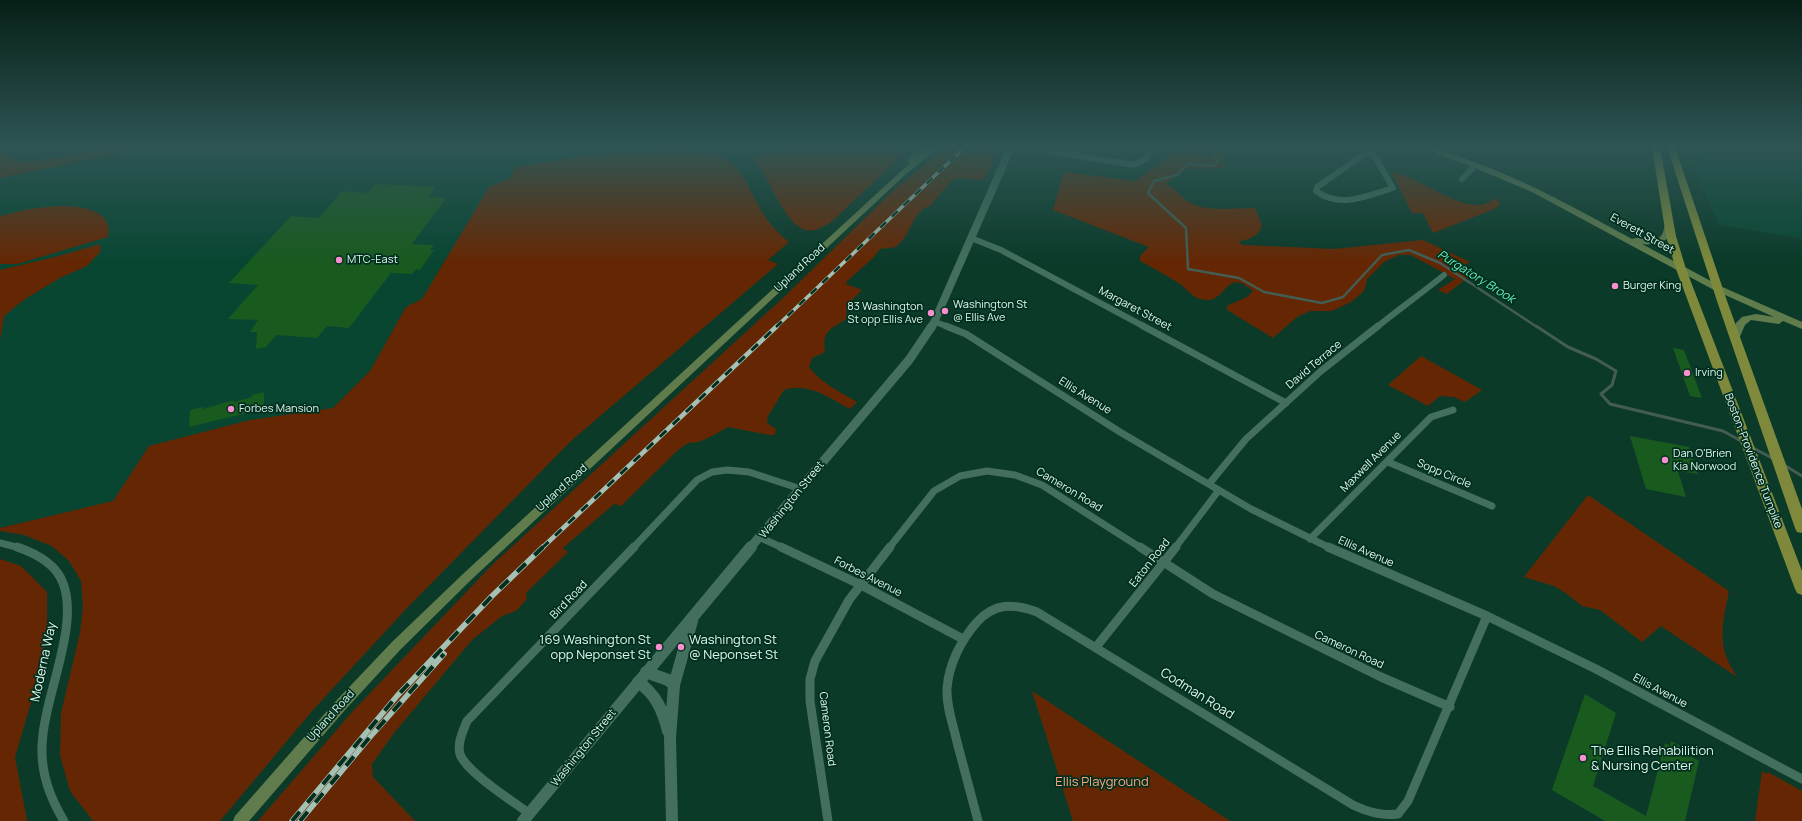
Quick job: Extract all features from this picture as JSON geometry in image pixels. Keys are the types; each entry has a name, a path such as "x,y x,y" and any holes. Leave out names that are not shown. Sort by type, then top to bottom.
{"main road":[{"name":"Upland Road","path":"240,821 345,700 396,646 462,582 890,185"},
{"name":"Everett Street","path":"1522,185 1542,194 1717,288 1802,326"},
{"name":"Boston-Providence Turnpike","path":"1662,185 1669,225 1681,269 1748,450 1802,589"},
{"name":"Boston-Providence Turnpike","path":"1683,185 1717,288 1802,528"},
{"path":"1614,232 1639,241 1655,243 1664,239 1669,225"},
{"path":"1735,339 1739,323 1747,318 1767,318 1802,326"}],"street":[{"name":"Washington Street","path":"526,817 909,360 935,322 995,185"},
{"path":"1319,185 1316,190 1324,198 1332,201 1344,201 1393,188 1391,185"},
{"name":"Margaret Street","path":"972,238 1001,250 1041,270 1286,403"},
{"name":"David Terrace","path":"1209,484 1246,439 1321,371 1444,274"},
{"name":"Ellis Avenue","path":"935,322 966,334 1120,432 1251,509 1310,539 1487,616 1596,669 1802,779"},
{"name":"Maxwell Avenue","path":"1310,539 1388,462 1430,417 1453,410"},
{"name":"Sopp Circle","path":"1388,462 1492,506"},
{"name":"Bird Road","path":"526,817 474,771 462,757 460,743 462,733 467,722 697,480 713,472 729,471 758,476 801,489"},
{"name":"Cameron Road","path":"828,821 810,701 810,679 815,661 849,600 934,491 945,482 978,472 1009,472 1023,476 1042,485 1213,594 1306,641 1450,707"},
{"name":"Eaton Road","path":"1096,647 1164,564 1219,490"},
{"name":"Forbes Avenue","path":"761,538 861,585 963,639"},
{"name":"Moderna Way","path":"0,544 25,550 40,558 59,575 66,589 68,605 66,629 47,707 42,749 42,763 48,789 64,821"},
{"name":"Codman Road","path":"978,821 950,716 947,688 955,654 963,639 979,619 991,611 1013,604 1037,612 1353,805 1370,814 1384,816 1398,814 1408,801 1450,707 1487,616"},
{"path":"672,821 670,738 674,685 693,618"},
{"path":"646,672 668,680 674,685"},
{"path":"638,682 653,694 663,711 670,738"}],"shaded area":[{"path":"0,185 493,185 489,187 422,299 406,307 370,371 333,408 250,420 149,446 113,501 0,528"},
{"path":"1701,185 1802,185 1802,239 1719,225"}],"green space":[{"path":"493,185 748,185 767,219 775,230 789,242 768,260 778,264 572,440 406,609 312,711 220,821 93,821 70,791 60,755 61,713 80,633 83,606 81,581 69,561 52,546 24,535 0,531 0,528 113,501 149,446 250,420 333,408 370,371 406,307 422,299 489,187"},
{"path":"769,185 870,185 830,223 818,229 812,230 806,230 793,222"},
{"path":"900,185 947,185 931,205 923,209 917,215 905,237 896,247 880,249 873,258 847,281 846,284 862,290 847,305 846,319 828,331 824,345 825,352 812,358 809,367 819,378 831,387 857,402 850,409 818,392 801,388 784,390 768,416 767,423 776,429 775,435 728,427 699,442 688,443 678,450 621,506 614,504 563,548 568,552 526,593 527,599 516,611 502,616 472,640 394,733 372,764 373,777 415,821 258,821 353,711 492,565 784,297"},
{"path":"1060,185 1169,185 1187,201 1197,206 1214,209 1255,208 1262,226 1254,236 1240,241 1239,243 1243,245 1334,249 1423,240 1470,262 1460,267 1472,274 1447,294 1438,290 1455,279 1411,255 1399,255 1384,262 1367,279 1364,291 1351,302 1332,311 1310,311 1297,317 1273,338 1227,310 1227,306 1247,297 1253,291 1244,285 1238,282 1233,283 1215,298 1209,300 1197,298 1180,284 1140,261 1140,256 1149,247 1053,210"},
{"path":"1398,185 1425,185 1458,201 1472,205 1484,204 1494,198 1500,203 1497,208 1433,233 1423,213 1412,213"},
{"path":"58,206 84,208 100,214 106,220 108,237 17,264 0,264 0,216 29,209"},
{"path":"100,244 101,251 87,266 60,278 25,299 4,316 0,340 0,270 55,257"},
{"path":"1421,356 1482,390 1465,402 1454,397 1440,396 1428,406 1388,385"},
{"path":"1588,495 1729,591 1724,615 1722,636 1723,645 1730,666 1737,677 1661,626 1642,642 1600,610 1582,606 1554,586 1524,577"},
{"path":"0,559 21,566 47,592 47,631 33,696 15,757 27,821 0,821"},
{"name":"Ellis Playground","path":"1032,691 1230,821 1073,821"},
{"path":"1762,771 1768,774 1768,772 1802,791 1802,821 1755,821"}],"building":[{"name":"MTC-East","path":"375,185 435,187 428,197 446,198 412,244 434,245 430,250 434,250 420,270 416,269 412,274 391,273 349,328 327,326 317,338 276,335 266,347 256,349 257,332 250,332 258,320 228,319 258,285 229,283 291,216 319,218 342,191 368,193"},
{"name":"Irving","path":"1673,348 1684,350 1702,398 1690,396"},
{"name":"Forbes Mansion","path":"264,392 264,407 247,413 189,427 190,410 203,407 203,409 234,400 234,402"},
{"name":"Dan O'Brien Kia Norwood","path":"1630,436 1689,447 1698,474 1678,471 1686,497 1646,489"},
{"name":"The Ellis Rehabilition & Nursing Center","path":"1585,694 1616,713 1593,786 1646,816 1665,743 1670,746 1671,741 1686,749 1685,754 1699,761 1685,821 1605,821 1552,790"}],"waterway":[{"name":"Purgatory Brook","path":"1152,185 1148,193 1186,228 1188,269 1239,278 1264,292 1322,303 1343,297 1382,255 1409,250 1440,263 1537,327"},
{"name":"Purgatory Brook","path":"1536,326 1568,347 1596,359 1616,371 1612,385 1601,394 1610,404 1723,431 1743,442"},
{"name":"Purgatory Brook","path":"1753,448 1774,459"},
{"name":"Purgatory Brook","path":"1784,465 1802,476"}],"railway":[{"path":"776,327 925,185"},
{"path":"542,548 777,326"},
{"path":"292,821 397,696 492,596 543,547"},
{"path":"300,821 370,737 444,654"}],"place":[{"name":"MTC-East","path":"339,260"},
{"name":"Burger King","path":"1615,286"},
{"name":"Washington St @ Ellis Ave","path":"945,311"},
{"name":"83 Washington St opp Ellis Ave","path":"931,313"},
{"name":"Irving","path":"1687,373"},
{"name":"Forbes Mansion","path":"231,409"},
{"name":"Dan O'Brien Kia Norwood","path":"1665,460"},
{"name":"169 Washington St opp Neponset St","path":"659,647"},
{"name":"Washington St @ Neponset St","path":"681,647"},
{"name":"The Ellis Rehabilition & Nursing Center","path":"1583,758"}]}
